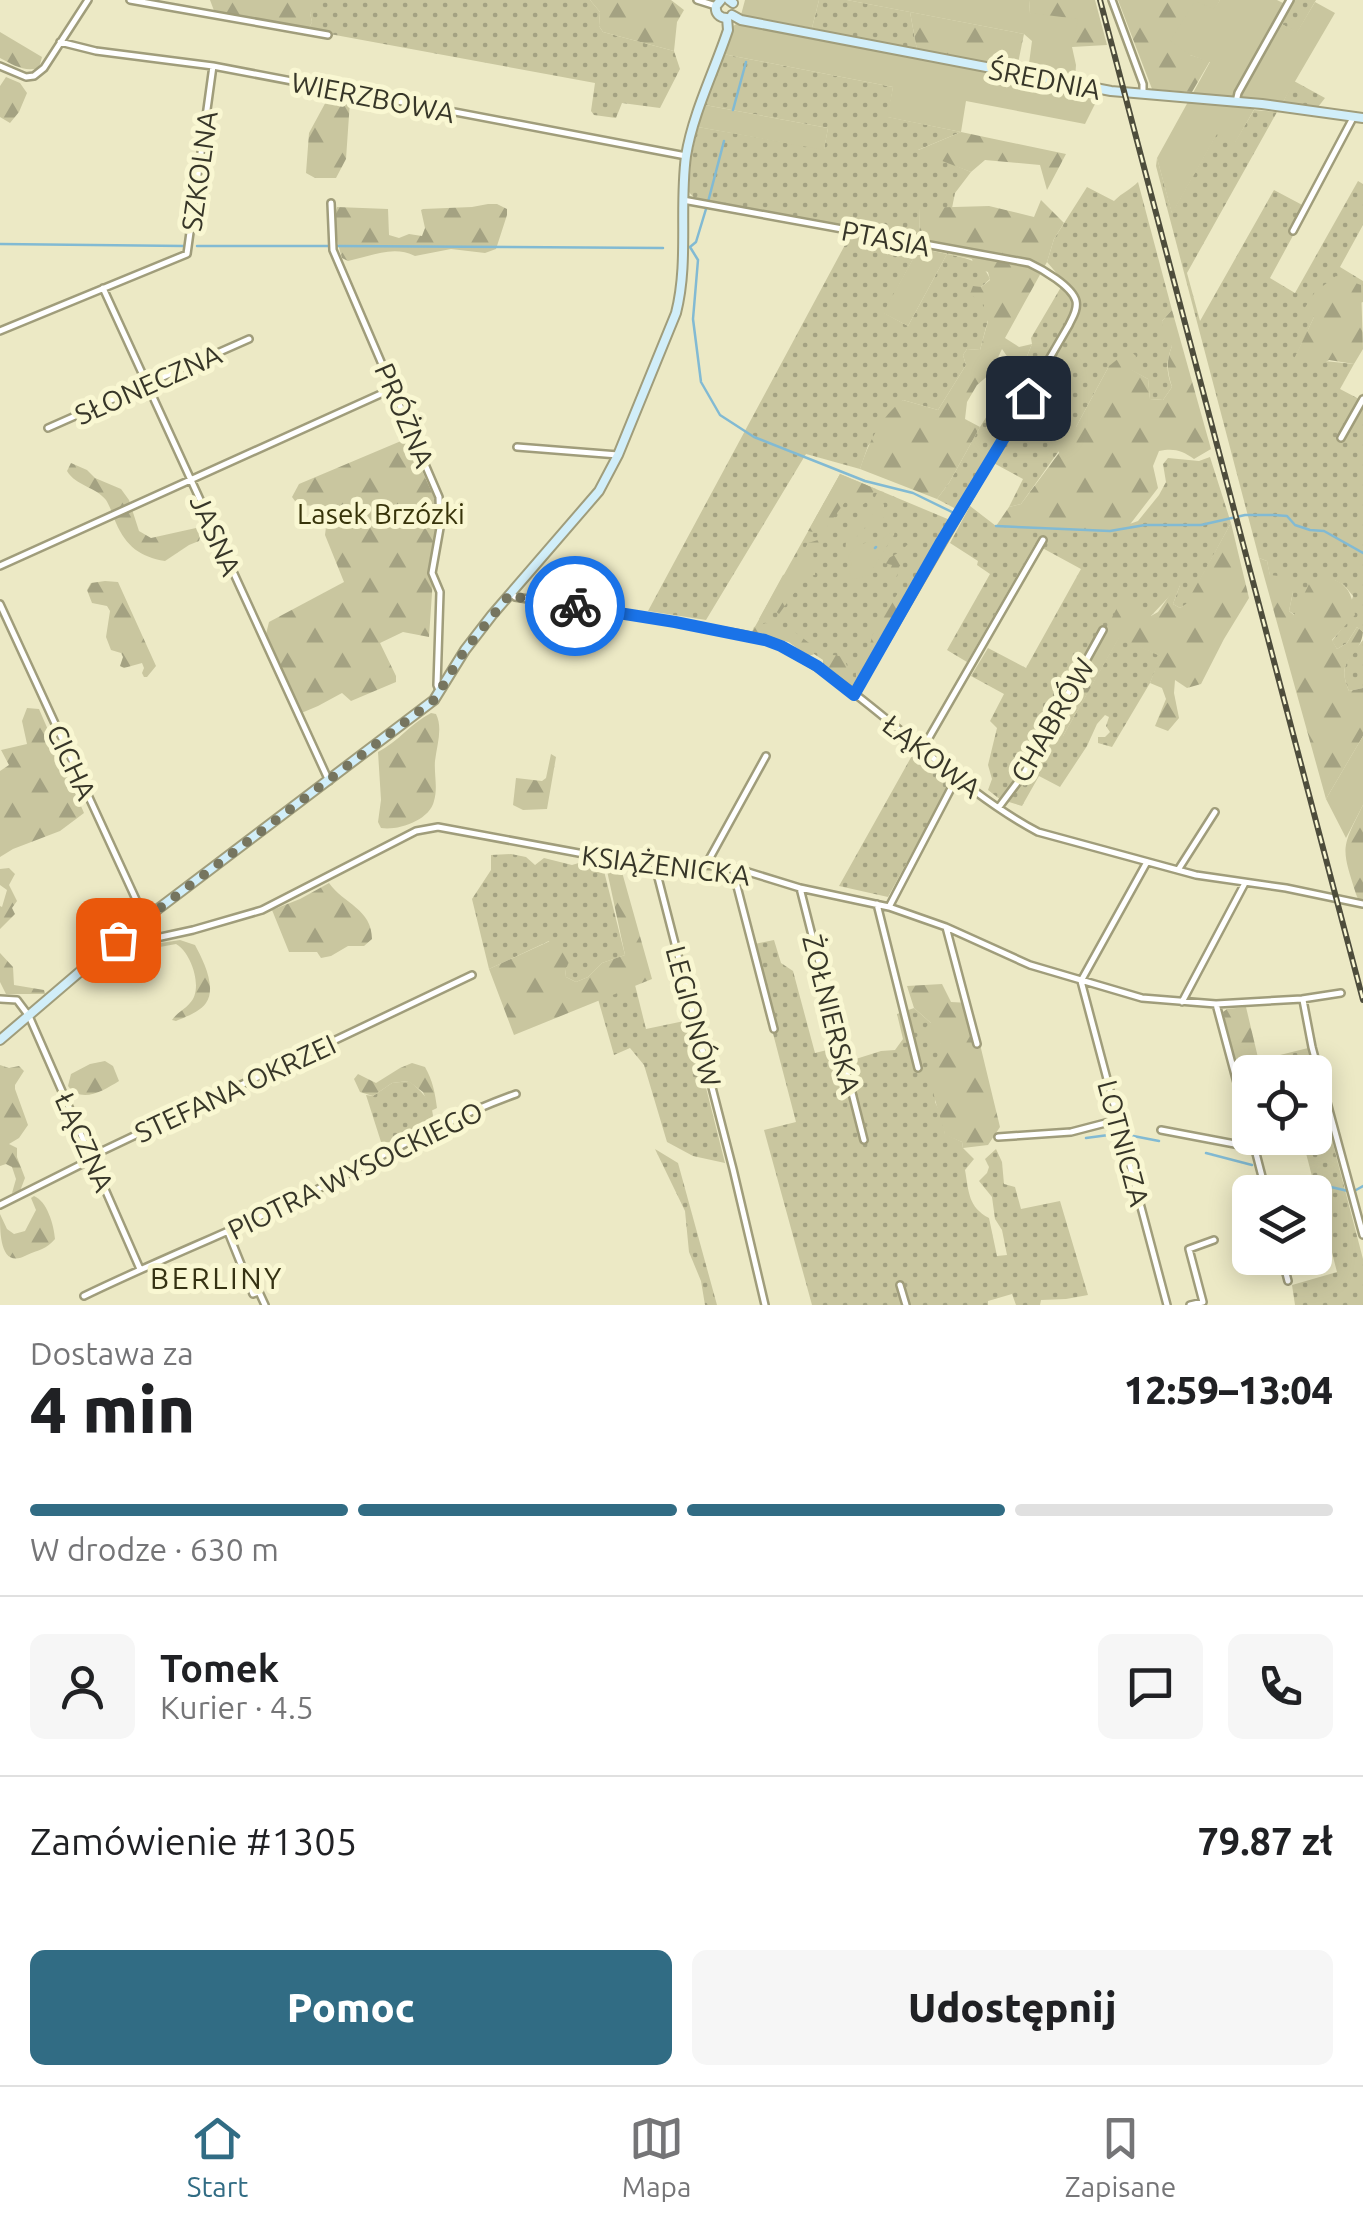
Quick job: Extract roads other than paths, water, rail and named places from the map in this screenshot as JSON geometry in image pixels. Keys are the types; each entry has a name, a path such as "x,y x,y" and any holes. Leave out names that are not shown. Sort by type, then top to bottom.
{"street":[{"path":"0,66 21,76 34,76 44,68 88,0"},
{"path":"130,0 328,35"},
{"path":"697,0 718,3 718,15 729,16"},
{"path":"1112,0 1143,94"},
{"path":"1236,102 1290,0"},
{"path":"0,1040 118,940 422,710 441,691 465,650 511,593 591,502 618,455 676,313 681,290 686,156 728,30 734,9 732,1"},
{"name":"ŚREDNIA","path":"729,16 1099,89 1358,117"},
{"name":"WIERZBOWA","path":"60,42 213,66 686,156"},
{"name":"SZKOLNA","path":"0,331 186,254 213,66"},
{"path":"1293,231 1358,117"},
{"name":"PTASIA","path":"683,200 1029,263 1042,268 1076,301 1069,326 854,695"},
{"name":"PRÓŻNA","path":"331,203 333,250 440,496 440,528 432,572 440,592 437,685 441,691"},
{"name":"JASNA","path":"103,288 329,781"},
{"name":"SŁONECZNA","path":"48,428 249,339"},
{"path":"0,566 394,388"},
{"path":"1341,438 1363,398"},
{"path":"517,447 618,455"},
{"path":"923,748 1043,540"},
{"name":"ŁĄKOWA","path":"511,593 515,597 675,622 781,646 817,666 957,777 1038,832 1178,870 1363,904"},
{"name":"CICHA","path":"0,604 145,919"},
{"name":"CHABRÓW","path":"999,807 1023,775 1104,630"},
{"path":"706,865 766,756"},
{"path":"889,907 957,777"},
{"path":"1178,870 1215,812"},
{"name":"KSIĄŻENICKA","path":"118,940 124,945 247,916 416,831 438,827 611,860 732,867 800,888 889,907 946,927 1030,965 1142,998 1216,1004 1302,1000 1341,992"},
{"name":"LEGIONÓW","path":"654,862 765,1305"},
{"path":"1081,981 1147,862"},
{"path":"732,867 774,1029"},
{"path":"1182,1002 1245,882"},
{"name":"ŻOŁNIERSKA","path":"800,888 864,1140"},
{"path":"877,904 918,1068"},
{"path":"946,927 977,1044"},
{"name":"STEFANA OKRZEI","path":"0,1204 472,976"},
{"name":"LOTNICZA","path":"1081,981 1167,1305"},
{"path":"0,998 17,1000 29,1016"},
{"path":"1302,1000 1363,1234"},
{"path":"1216,1004 1232,1063"},
{"name":"ŁĄCZNA","path":"29,1016 140,1269"},
{"name":"PIOTRA WYSOCKIEGO","path":"84,1296 308,1194 469,1111 516,1094"},
{"path":"998,1137 1070,1132 1118,1120"},
{"path":"1161,1130 1232,1143"},
{"path":"228,1232 254,1294 259,1292 265,1305"},
{"path":"1190,1305 1203,1302 1188,1249 1214,1240"},
{"path":"1286,1275 1288,1281"},
{"path":"900,1285 906,1305"}],"waterway":[{"path":"733,110 746,62"},
{"path":"708,202 724,141"},
{"path":"690,247 696,242 706,209"},
{"path":"0,244 184,246"},
{"path":"197,246 330,246"},
{"path":"336,246 663,248"},
{"path":"687,247 698,260 693,319 701,382 720,415 754,437 865,481 913,493 956,514"},
{"path":"996,526 1110,531 1274,515 1287,516 1295,525 1310,530 1324,531 1363,553"},
{"path":"1086,1138 1116,1134"},
{"path":"1123,1134 1159,1141"},
{"path":"1206,1153 1252,1165"},
{"path":"1356,1190 1363,1186"},
{"path":"1332,1187 1348,1191"}],"railway":[{"path":"1100,0 1363,1000"}],"district":[{"name":"BERLINY","path":"217,1278"}],"park label":[{"name":"Lasek Brzózki","path":"381,513"}]}
